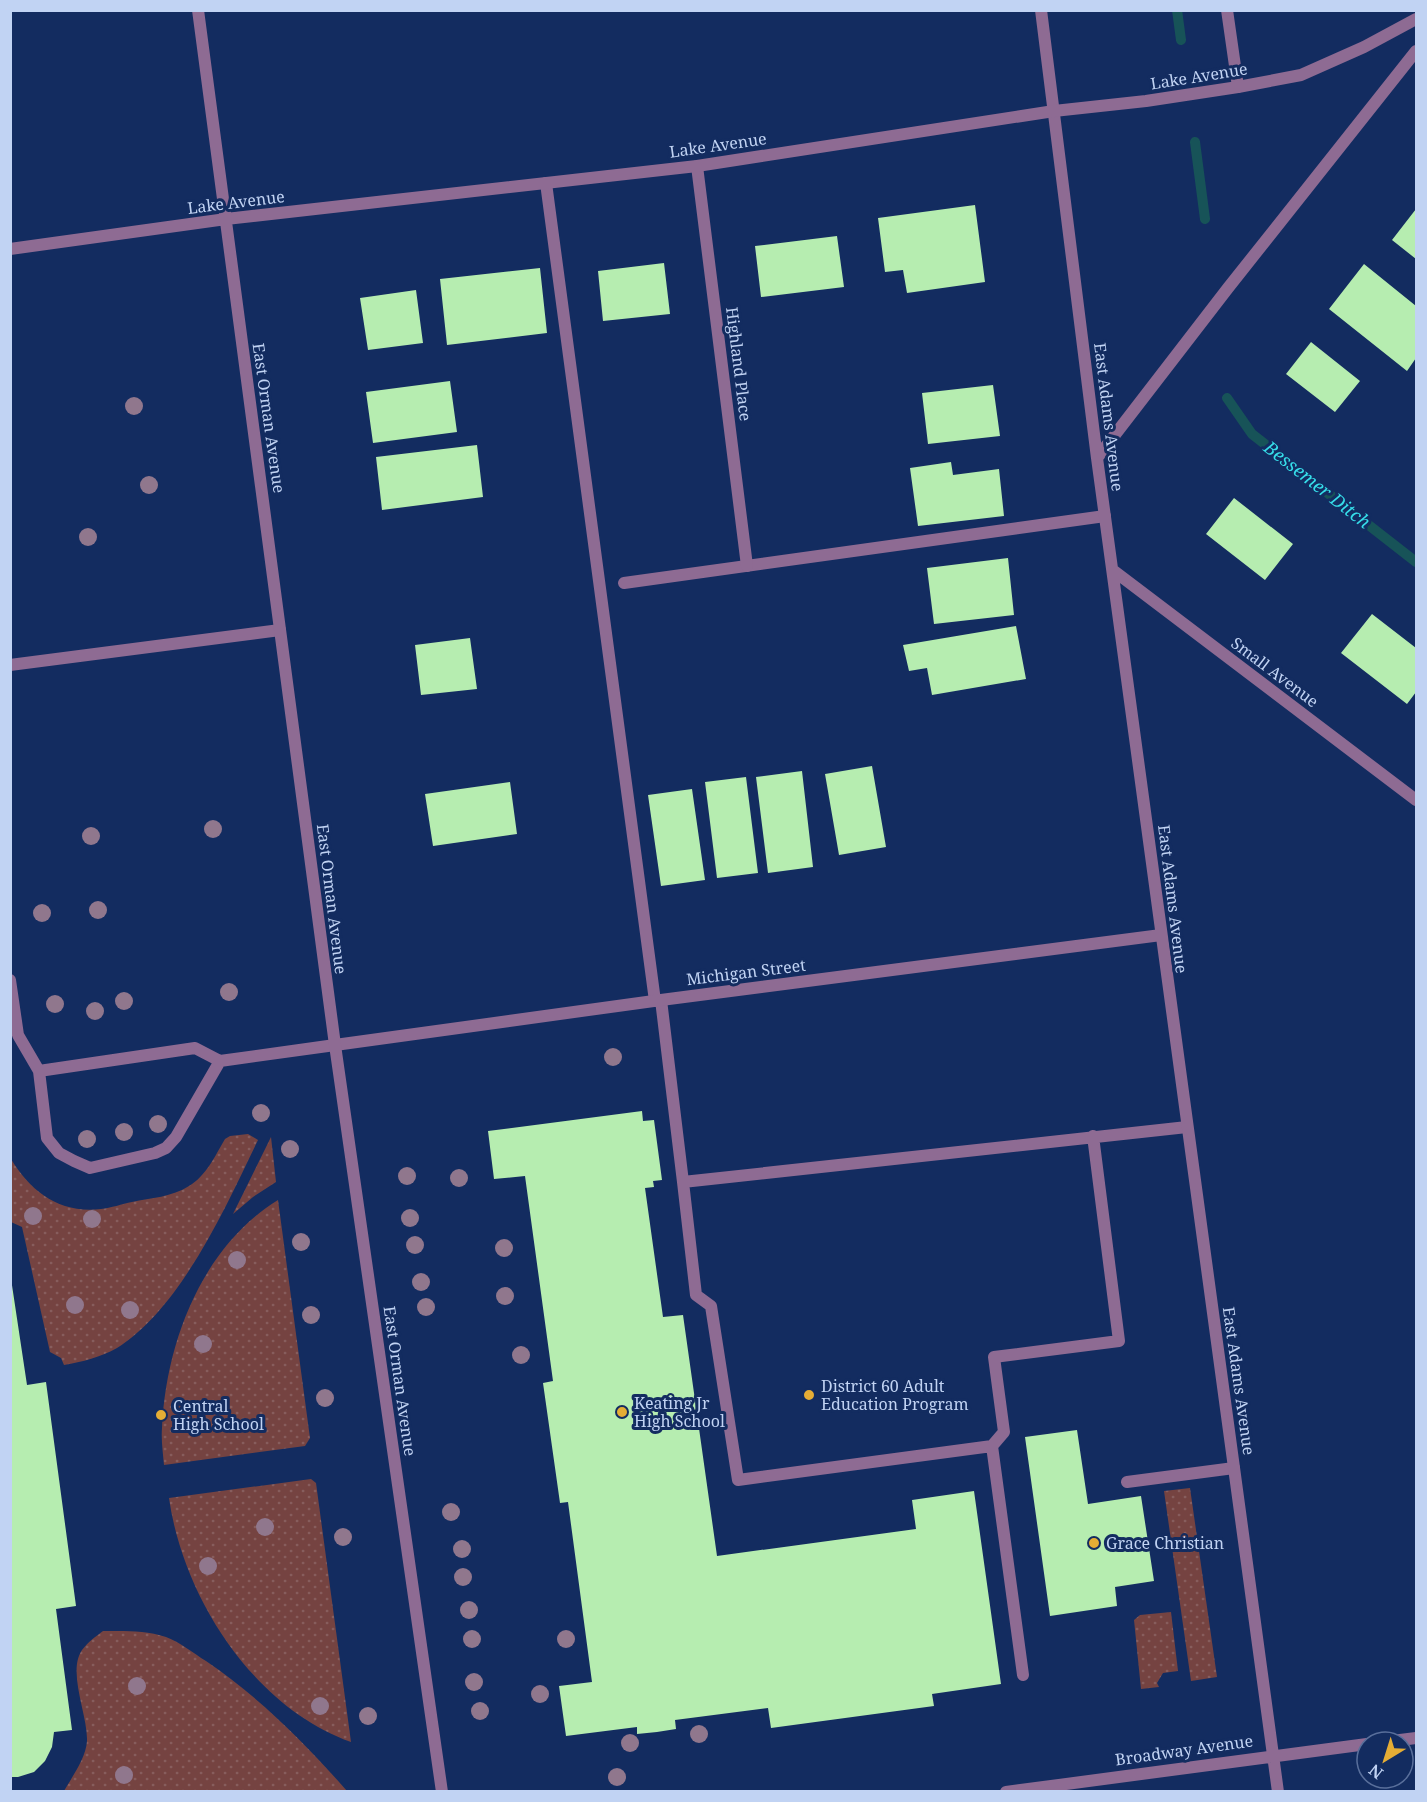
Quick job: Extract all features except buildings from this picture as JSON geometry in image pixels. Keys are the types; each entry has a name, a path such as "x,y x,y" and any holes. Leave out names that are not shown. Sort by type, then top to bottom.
{"street":[{"name":"East Orman Avenue","path":"198,10 335,1045 442,1791"},
{"name":"East Adams Avenue","path":"1041,10 1097,458 1278,1791"},
{"path":"1227,10 1238,87"},
{"name":"Lake Avenue","path":"10,249 226,219 697,166 1054,111 1146,101 1238,87 1301,75 1364,47 1416,19"},
{"path":"1097,458 1416,51"},
{"name":"Highland Place","path":"697,166 747,566"},
{"path":"546,183 683,1182 696,1295 711,1306 738,1480 992,1446 1004,1432 994,1357 1119,1341 1093,1136"},
{"path":"624,583 1106,516"},
{"name":"Small Avenue","path":"1114,571 1416,800"},
{"path":"10,665 280,630"},
{"name":"Michigan Street","path":"220,1061 658,1000 1161,935"},
{"path":"10,980 18,1035 39,1071 48,1138 59,1153 90,1168 155,1153 166,1148 176,1137 220,1061 195,1048 39,1071"},
{"path":"683,1182 1187,1127"},
{"path":"992,1446 1023,1675"},
{"path":"1127,1482 1234,1468"},
{"name":"Broadway Avenue","path":"1006,1791 1355,1745"}],"shaded area":[{"path":"248,1134 258,1140 231,1195 200,1254 162,1308 140,1330 117,1348 91,1359 64,1365 61,1358 50,1352 22,1227 11,1222 11,1159 37,1191 48,1198 72,1208 101,1209 161,1197 182,1190 195,1182 205,1171 225,1139 230,1136"},
{"path":"271,1137 276,1182 233,1214"},
{"path":"278,1200 310,1438 305,1446 164,1465 162,1433 165,1395 180,1330 193,1299 209,1270 228,1243 251,1220"},
{"path":"311,1479 316,1483 351,1742 316,1726 283,1703 254,1676 228,1644 207,1609 190,1573 177,1535 169,1498"},
{"path":"1190,1488 1217,1677 1191,1681 1164,1491"},
{"path":"1171,1612 1178,1671 1163,1673 1157,1683 1159,1687 1141,1689 1134,1620 1140,1615"},
{"path":"103,1631 150,1633 166,1637 186,1648 226,1675 263,1705 298,1738 347,1791 64,1791 81,1761 87,1741 77,1682 78,1659 84,1647"}],"waterway":[{"name":"Bessemer Ditch","path":"1177,10 1181,40"},
{"name":"Bessemer Ditch","path":"1195,142 1205,219"},
{"name":"Bessemer Ditch","path":"1227,398 1252,434 1416,562"}],"place":[{"name":"District 60 Adult Education Program","path":"809,1395"},
{"name":"Keating Jr High School","path":"622,1412"},
{"name":"Central High School","path":"161,1415"},
{"name":"Grace Christian","path":"1094,1543"}]}
